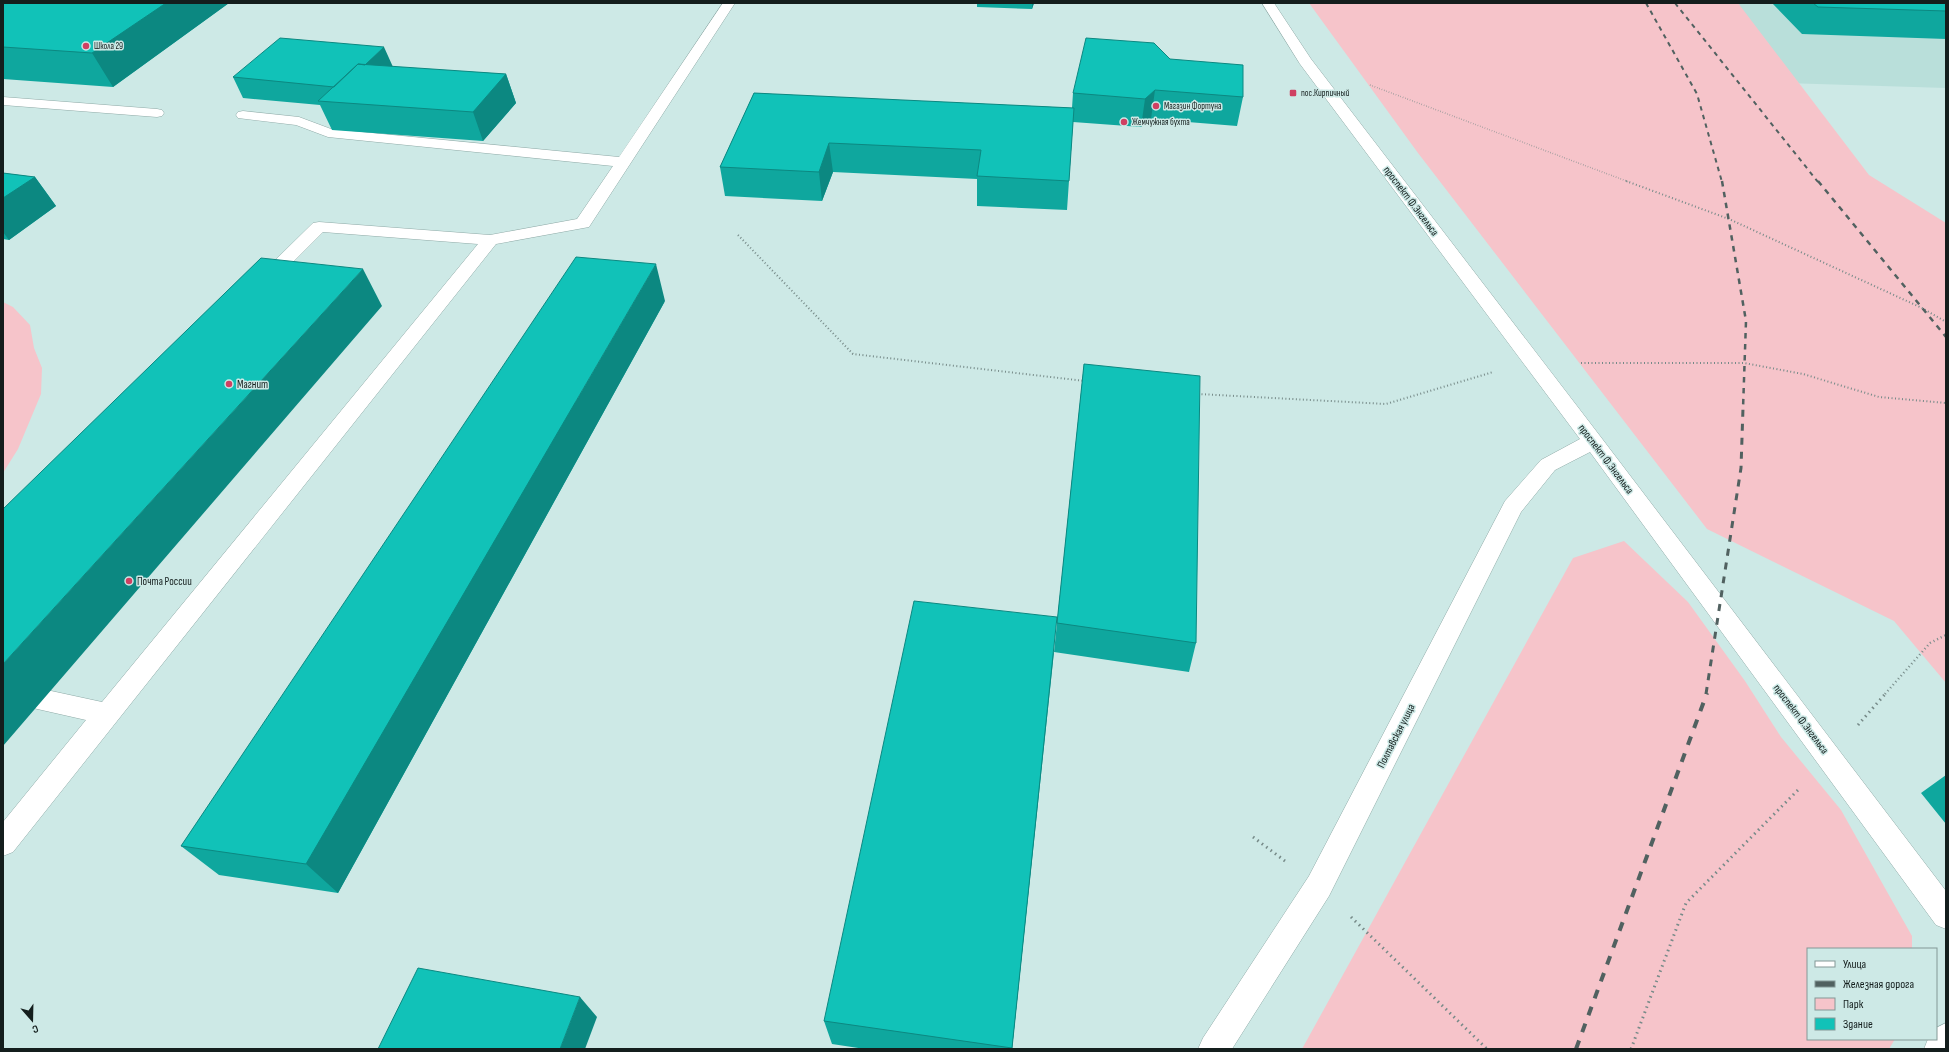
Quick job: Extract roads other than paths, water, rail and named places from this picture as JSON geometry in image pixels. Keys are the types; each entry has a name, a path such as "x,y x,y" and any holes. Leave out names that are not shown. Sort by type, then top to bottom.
{"street":[{"path":"251,294 319,227 490,240 583,223 729,3"},
{"name":"проспект Ф.Энгельса","path":"1268,3 1305,61 1593,441 1830,757 1946,915"},
{"path":"3,101 157,113"},
{"path":"243,115 299,121 328,133 623,162"},
{"path":"3,843 490,240"},
{"name":"Полтавская улица","path":"1214,1049 1319,886 1513,507 1548,465 1593,441"},
{"path":"42,700 107,714"},
{"path":"1940,1049 1946,1039"}],"railway":[{"path":"1646,3 1697,94 1722,182"},
{"path":"1675,3 1818,182"},
{"path":"1722,181 1746,321 1743,409"},
{"path":"1818,181 1946,337"},
{"path":"1706,694 1741,468 1743,408"},
{"path":"1576,1049 1707,693"}],"place":[{"name":"Школа 29","path":"86,46"},
{"name":"пос.Кирпичный","path":"1293,93"},
{"name":"Магазин Фортуна","path":"1156,106"},
{"name":"Жемчужная бухта","path":"1124,122"},
{"name":"Магнит","path":"229,384"},
{"name":"Почта России","path":"129,581"}]}
